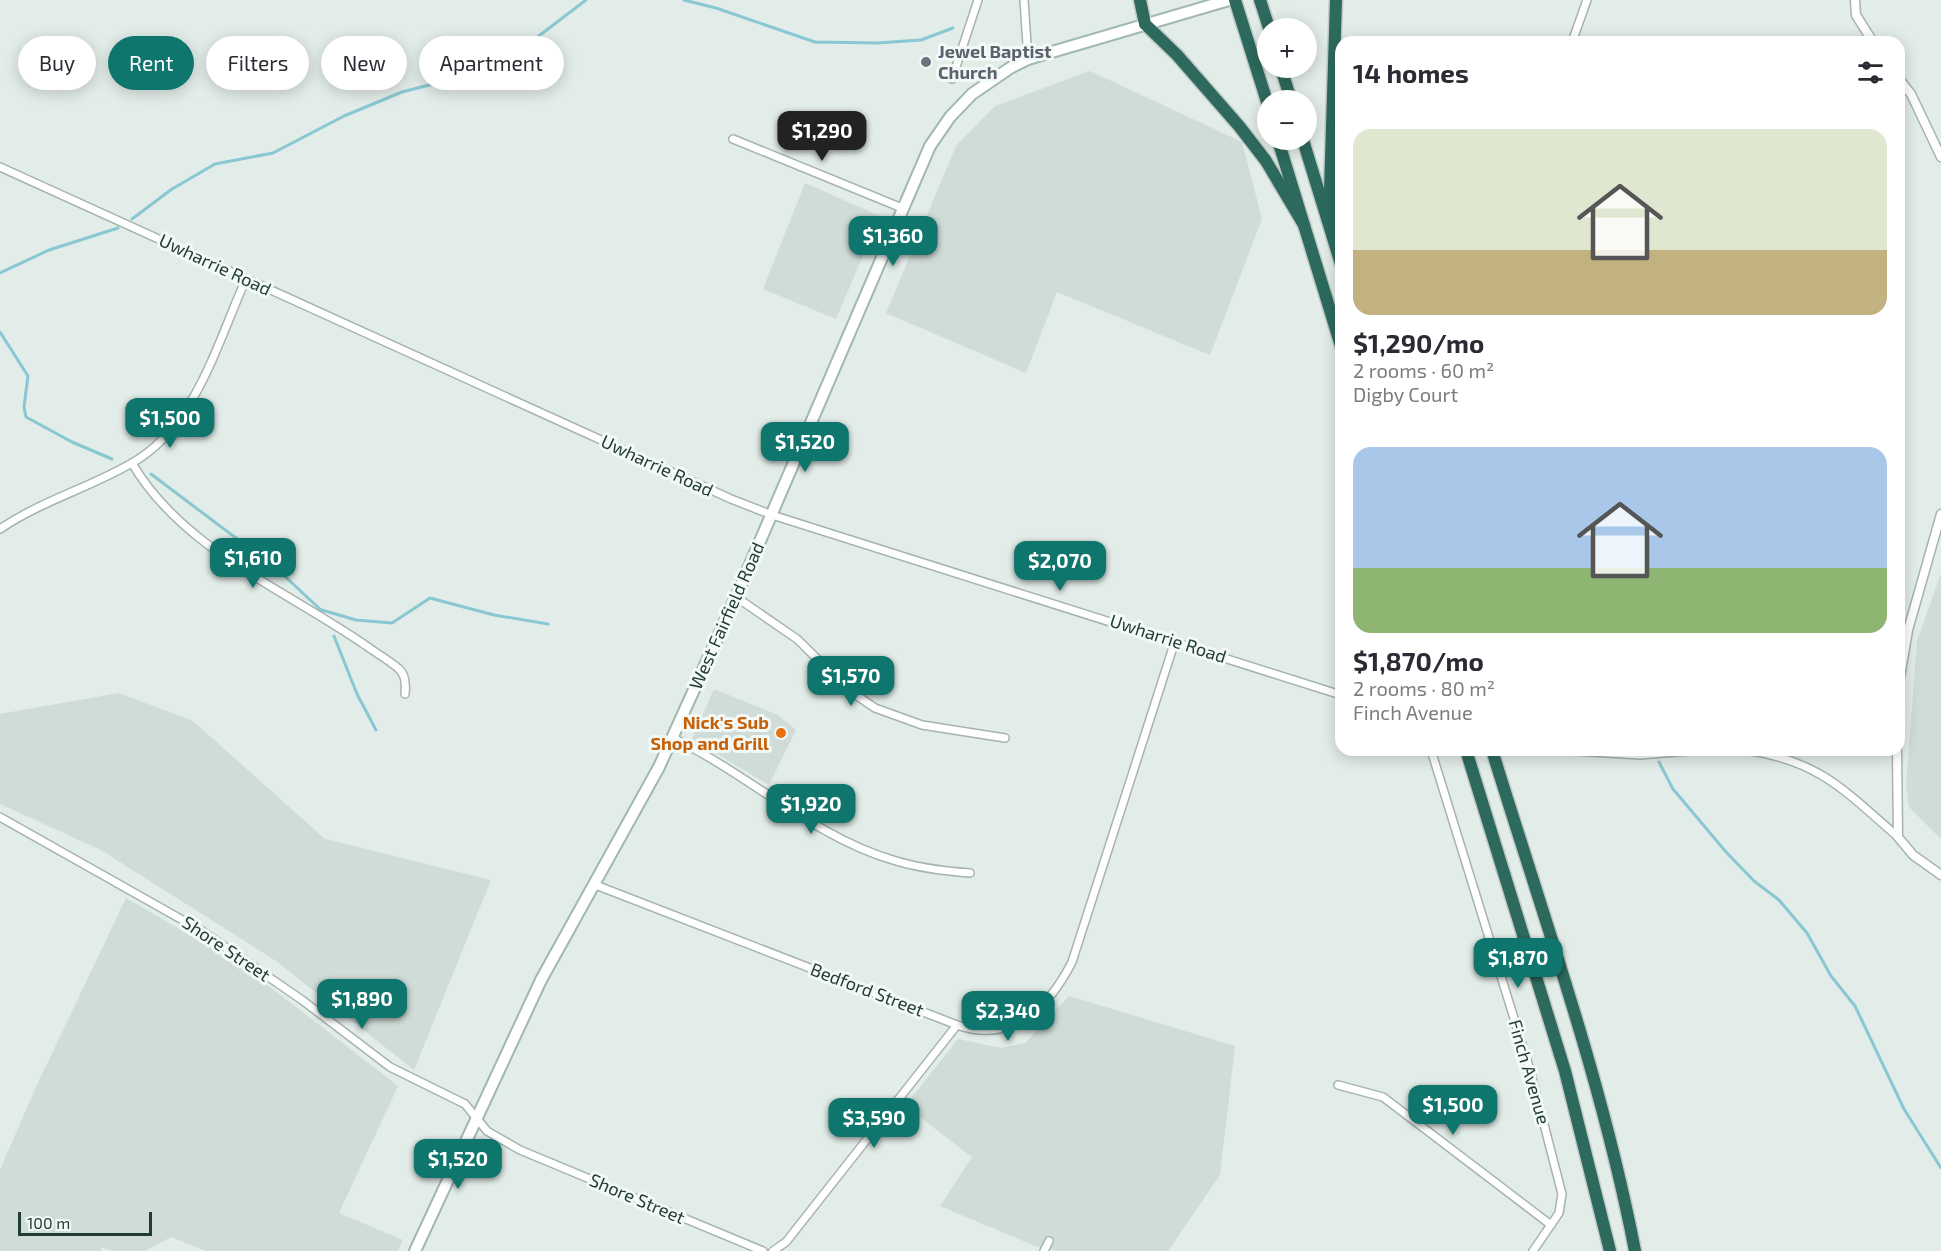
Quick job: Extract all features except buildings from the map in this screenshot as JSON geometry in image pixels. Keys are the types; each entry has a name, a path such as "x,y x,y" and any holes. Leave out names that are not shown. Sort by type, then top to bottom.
{"highway":[{"path":"1140,0 1145,24 1177,55 1239,126 1266,161 1304,225"},
{"path":"1235,0 1263,90"},
{"path":"1260,0 1266,18"},
{"path":"1329,223 1336,0"},
{"path":"1281,150 1335,326"},
{"path":"1306,150 1335,244"},
{"path":"1468,756 1565,1071 1610,1251"},
{"path":"1494,756 1588,1058 1610,1136 1635,1251"}],"main road":[{"name":"West Fairfield Road","path":"416,1251 476,1117 544,975 673,738 772,515 930,146 962,105 986,83 1028,59 1229,0"}],"street":[{"path":"952,79 978,0"},
{"path":"1024,0 1028,59"},
{"path":"1574,36 1587,0"},
{"path":"1855,0 1856,15 1869,36"},
{"path":"1905,86 1911,94 1941,157"},
{"path":"733,139 902,208"},
{"name":"Uwharrie Road","path":"0,167 721,495 772,515 1335,693"},
{"path":"0,529 32,510 132,463 160,441 188,405 246,279"},
{"path":"132,463 163,506 188,528 229,558 346,632 401,670 406,683 405,694"},
{"path":"1905,648 1941,514"},
{"path":"736,597 797,639 850,692 875,708 922,725 1005,738"},
{"name":"Bedford Street","path":"593,884 957,1025 979,1032 1005,1030 1041,1005 1066,973 1076,953 1175,641"},
{"path":"673,738 738,773 801,815 861,848 892,860 931,870 970,873"},
{"name":"Finch Avenue","path":"1433,756 1552,1151 1562,1203 1551,1225 1533,1251"},
{"path":"1781,756 1819,772 1898,837 1913,855 1941,875"},
{"path":"1897,756 1898,837"},
{"name":"Shore Street","path":"0,817 202,931 302,1000 390,1066 465,1104 487,1131 520,1150 763,1251"},
{"path":"775,1250 786,1242 957,1025"},
{"path":"1338,1085 1383,1097 1551,1225"},
{"path":"1044,1251 1049,1241"}],"shaded area":[{"path":"1090,71 1242,142 1262,219 1210,355 1057,292 1026,373 886,313 956,146 995,106"},
{"path":"805,183 880,216 836,319 763,289"},
{"path":"1941,573 1941,839 1909,807 1906,785 1917,641"},
{"path":"714,689 778,715 796,730 769,785 692,739"},
{"path":"119,693 193,721 325,839 491,880 414,1070 276,961 101,850 0,804 0,714"},
{"path":"126,898 217,951 278,993 398,1086 339,1213 403,1240 398,1251 206,1251 171,1237 145,1251 111,1251 102,1247 101,1251 0,1251 0,1170 36,1087"},
{"path":"1069,996 1235,1046 1220,1175 1168,1251 1058,1251 1035,1246 940,1206 972,1157 905,1106 958,1039 1001,1048 1025,1043"}],"waterway":[{"path":"132,219 172,189 215,164 273,153 344,116 402,92 472,74 497,64 523,48 586,0"},
{"path":"684,0 716,8 815,42 877,43 921,40 953,28"},
{"path":"0,273 49,250 118,228"},
{"path":"0,332 28,376 24,407 26,417 72,442 112,459"},
{"path":"151,474 277,569 322,611"},
{"path":"322,610 356,620 392,623 430,598 494,615 548,624"},
{"path":"334,636 357,694 376,730"},
{"path":"1659,762 1673,789 1726,852 1754,881 1779,900 1807,933 1831,976 1855,1006 1904,1109 1941,1168"}],"place":[{"name":"Jewel Baptist Church","path":"926,62"},
{"name":"Nick's Sub Shop and Grill","path":"781,733"}]}
